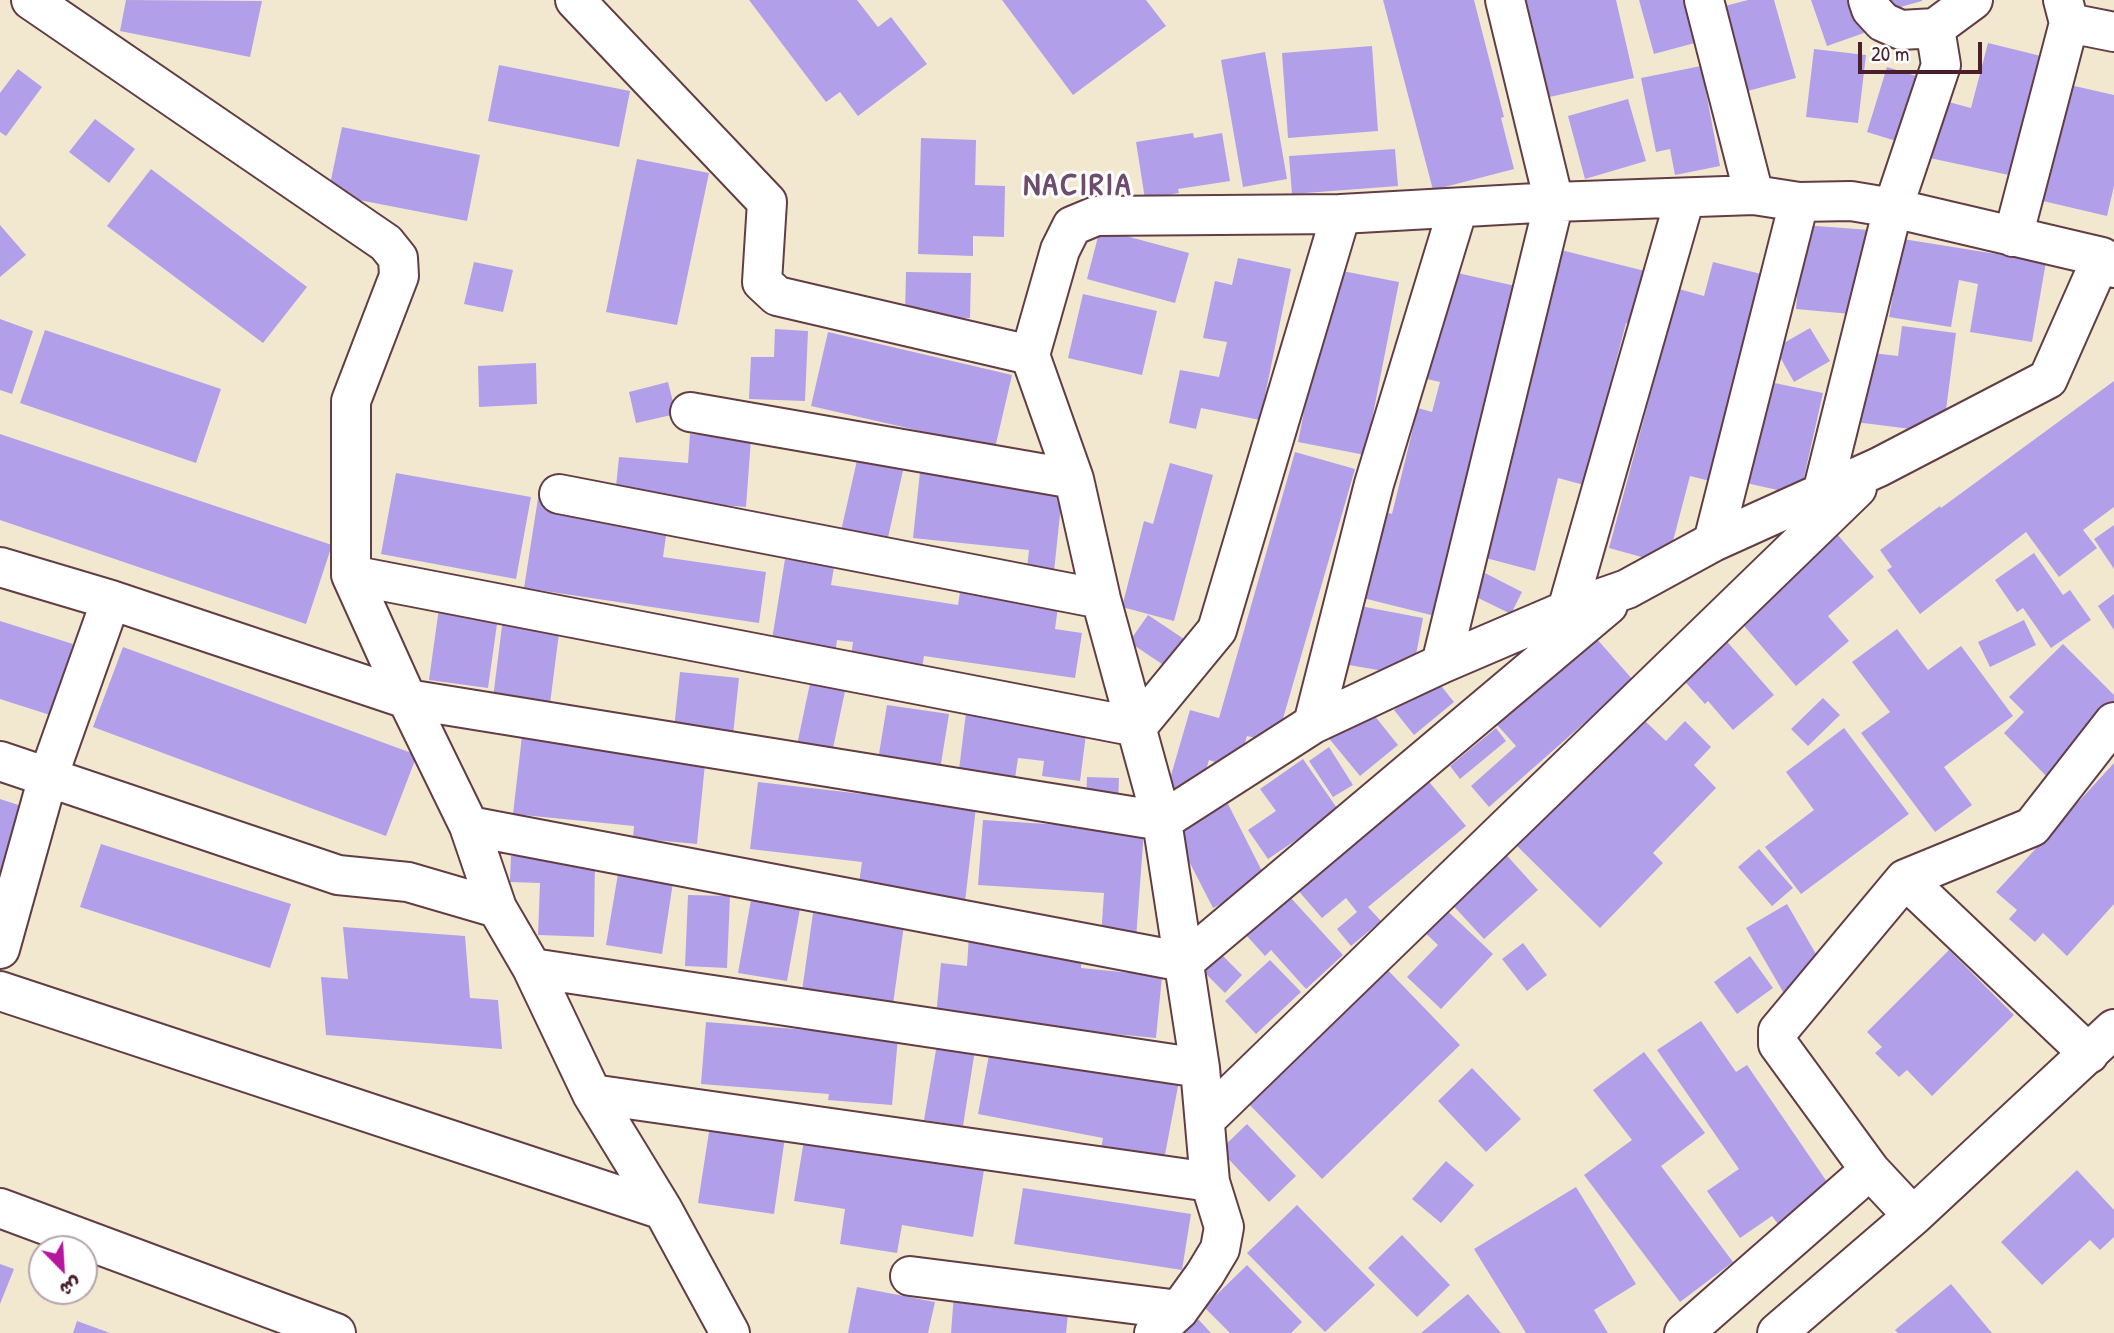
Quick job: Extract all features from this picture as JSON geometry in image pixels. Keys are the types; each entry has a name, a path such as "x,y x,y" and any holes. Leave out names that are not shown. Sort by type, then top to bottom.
{"street":[{"path":"31,0 386,243 398,258 399,276 351,401 351,575 469,826 497,908 532,968 592,1094 663,1209 730,1333"},
{"path":"575,0 767,202 762,282 777,296 1030,355"},
{"path":"1441,664 1554,202 1505,0"},
{"path":"1704,0 1754,195"},
{"path":"1868,0 1871,9 1883,22 1901,30 1935,28 1973,0"},
{"path":"2014,237 2066,12 2114,32"},
{"path":"1822,493 1893,208 1941,65 1935,28"},
{"path":"0,568 111,600 407,699 1162,821 1313,724 1441,664 1567,610 1627,589 1713,542 1879,467 2048,379 2108,263 1893,208 1851,201 1799,202 1754,195 1554,202 1341,214 1096,216 1072,226 1060,250 1030,355 1074,479 1101,599 1162,821 1200,1068 1210,1182 1224,1227 1220,1249 1205,1275 1166,1321 910,1276"},
{"path":"1567,610 1685,198"},
{"path":"1713,542 1799,202"},
{"path":"1313,724 1374,484 1458,208"},
{"path":"1137,727 1217,630 1341,214"},
{"path":"690,412 1074,479"},
{"path":"1205,1120 1879,467"},
{"path":"559,494 1101,599"},
{"path":"351,575 1137,727"},
{"path":"1184,962 1627,589"},
{"path":"0,949 48,777 111,600"},
{"path":"1913,1216 1870,1170 1778,1044 1778,1031 1905,879 2032,827 2114,722"},
{"path":"0,761 338,875 408,882 497,908"},
{"path":"469,826 1184,962"},
{"path":"1777,1333 1913,1216 2101,1042 1905,879"},
{"path":"532,968 1200,1068"},
{"path":"0,991 663,1209"},
{"path":"592,1094 1210,1182"},
{"path":"1684,1333 1870,1170"},
{"path":"0,1208 336,1333"}],"building":[{"path":"126,0 262,1 250,57 120,31"},
{"path":"749,0 857,0 878,27 891,17 927,64 858,116 840,92 826,102"},
{"path":"1002,0 1146,0 1166,26 1073,95"},
{"path":"1383,0 1474,0 1504,117 1501,118 1514,169 1433,190"},
{"path":"1524,0 1616,0 1634,78 1545,98"},
{"path":"1639,0 1691,0 1702,41 1654,54"},
{"path":"1748,0 1774,0 1796,78 1744,92 1721,7"},
{"path":"1811,0 1853,0 1864,33 1827,46"},
{"path":"1882,0 1922,0 1922,1 1886,11"},
{"path":"1988,43 2041,56 2009,175 1925,157 1941,100 1971,108"},
{"path":"1372,46 1378,131 1288,138 1282,53"},
{"path":"1814,49 1866,55 1858,123 1806,117"},
{"path":"1265,52 1287,179 1243,187 1221,60"},
{"path":"499,65 630,91 619,147 488,121"},
{"path":"1701,66 1720,166 1675,175 1670,149 1656,152 1641,78"},
{"path":"1887,67 1926,79 1906,144 1867,132"},
{"path":"18,69 42,87 6,136 0,132 0,93"},
{"path":"2070,85 2114,95 2114,186 2107,216 2043,201"},
{"path":"1628,99 1646,161 1585,179 1568,116"},
{"path":"95,119 135,149 109,183 69,152"},
{"path":"342,127 480,155 467,221 328,194"},
{"path":"1193,133 1194,138 1222,133 1230,181 1178,189 1179,193 1145,199 1136,142"},
{"path":"921,138 976,140 975,185 1005,186 1004,237 973,236 973,256 918,254"},
{"path":"1395,149 1398,186 1292,194 1289,156"},
{"path":"637,159 709,173 677,325 606,312"},
{"path":"151,169 307,287 263,343 107,226"},
{"path":"0,225 26,255 0,277"},
{"path":"1803,225 1870,230 1862,315 1796,309"},
{"path":"1100,229 1189,253 1175,303 1087,279"},
{"path":"1903,239 2046,262 2032,342 1970,332 1978,284 1959,280 1951,327 1889,317"},
{"path":"1561,250 1645,271 1631,324 1626,323 1584,485 1558,478 1535,571 1482,557"},
{"path":"1238,258 1291,269 1260,420 1201,408 1196,429 1169,423 1180,370 1219,377 1227,342 1203,338 1215,281 1232,285"},
{"path":"474,262 513,270 503,312 464,304"},
{"path":"1713,262 1765,275 1710,481 1690,476 1667,564 1609,548 1679,289 1704,296"},
{"path":"1332,269 1399,282 1365,455 1298,442"},
{"path":"906,272 971,273 970,318 905,316"},
{"path":"1453,272 1520,287 1439,617 1351,595 1373,509 1392,514 1418,408 1432,412 1440,382 1427,379"},
{"path":"1083,294 1157,311 1142,375 1068,358"},
{"path":"0,319 33,331 12,394 0,390"},
{"path":"1902,326 1956,333 1943,433 1855,422 1864,352 1898,356"},
{"path":"1810,328 1830,361 1794,382 1775,348"},
{"path":"775,329 808,331 805,401 749,399 751,357 774,357"},
{"path":"45,330 221,389 196,463 20,403"},
{"path":"828,332 1012,375 995,448 811,406"},
{"path":"536,363 537,404 479,407 478,366"},
{"path":"1750,378 1823,393 1800,495 1728,479"},
{"path":"2114,381 2114,507 2083,530 2097,548 2059,577 2026,532 1920,614 1887,570 1892,567 1880,550"},
{"path":"668,382 676,414 636,423 629,392"},
{"path":"0,434 332,545 306,624 0,520"},
{"path":"690,434 751,439 746,507 615,497 619,457 688,463"},
{"path":"1295,452 1355,469 1276,743 1247,736 1237,769 1209,760 1198,797 1167,789 1190,710 1219,718"},
{"path":"858,456 904,466 887,542 841,531"},
{"path":"1170,463 1213,475 1174,621 1122,607 1144,521 1153,524"},
{"path":"920,472 1063,486 1053,581 1026,578 1029,550 913,538"},
{"path":"396,473 531,497 516,579 381,554"},
{"path":"539,492 570,497 667,529 663,557 766,572 759,623 524,588"},
{"path":"2114,525 2114,569 2094,539"},
{"path":"1831,527 1874,577 1828,616 1849,641 1796,686 1732,612"},
{"path":"2034,553 2063,595 2070,590 2091,620 2051,648 2023,608 2017,612 1995,580"},
{"path":"785,559 834,567 831,585 958,605 960,592 1058,607 1055,629 1082,633 1075,678 924,656 921,674 850,663 853,642 837,640 835,655 771,646"},
{"path":"1479,570 1522,592 1511,614 1468,593"},
{"path":"2114,594 2114,630 2098,606"},
{"path":"1360,606 1423,618 1412,676 1349,665"},
{"path":"439,608 498,617 488,688 429,680"},
{"path":"1148,615 1187,641 1168,668 1129,642"},
{"path":"503,618 560,625 550,704 493,698"},
{"path":"2024,620 2036,645 1990,667 1978,642"},
{"path":"0,621 73,644 50,715 0,699"},
{"path":"1897,629 1928,670 1961,646 2013,716 1944,767 1972,805 1935,832 1861,733 1890,712 1852,662"},
{"path":"1589,630 1633,680 1489,807 1471,786 1516,746 1490,717"},
{"path":"1723,637 1774,695 1733,730 1708,701 1705,704 1679,675"},
{"path":"2063,644 2114,695 2114,704 2055,785 2004,733 2024,712 2009,697"},
{"path":"123,647 417,755 386,836 93,727"},
{"path":"813,669 848,677 832,753 797,745"},
{"path":"680,672 739,678 733,735 674,729"},
{"path":"1434,677 1454,702 1414,735 1394,710"},
{"path":"1823,698 1840,715 1808,746 1791,729"},
{"path":"967,704 1088,719 1080,781 1042,776 1044,761 1018,758 1014,785 958,778"},
{"path":"887,705 949,714 940,770 878,760"},
{"path":"1366,705 1398,745 1360,776 1327,736"},
{"path":"1644,720 1666,741 1685,721 1711,747 1694,765 1716,788 1653,853 1663,863 1600,928 1513,842 1606,747 1613,753"},
{"path":"1496,728 1506,741 1460,779 1450,766"},
{"path":"1844,728 1909,814 1801,894 1765,847 1814,810 1786,772"},
{"path":"522,736 706,754 697,844 633,838 634,826 513,814"},
{"path":"1329,747 1353,785 1333,797 1309,761"},
{"path":"1303,759 1339,811 1268,859 1248,830 1276,811 1260,789"},
{"path":"2114,763 2114,904 2067,956 2043,933 2035,942 2009,919 2017,910 1996,892"},
{"path":"1087,777 1119,778 1118,803 1086,803"},
{"path":"1425,777 1466,826 1368,907 1381,921 1351,946 1337,929 1357,912 1346,898 1322,918 1296,888"},
{"path":"758,782 976,807 965,902 858,890 862,862 750,849"},
{"path":"0,799 28,808 0,893"},
{"path":"1228,804 1267,881 1213,908 1174,832"},
{"path":"983,820 1144,830 1136,939 1101,937 1104,893 978,885"},
{"path":"101,844 291,904 270,968 80,907"},
{"path":"1759,849 1793,888 1772,906 1738,867"},
{"path":"1502,850 1538,890 1484,939 1448,900"},
{"path":"511,856 595,857 594,937 538,935 540,883 510,882"},
{"path":"619,868 674,876 662,954 606,945"},
{"path":"688,895 730,896 727,968 685,966"},
{"path":"1291,898 1343,955 1306,989 1271,950 1265,956 1247,936"},
{"path":"751,900 800,909 787,981 738,973"},
{"path":"1439,903 1493,954 1441,1009 1407,977 1438,945 1417,925"},
{"path":"1787,904 1827,973 1786,997 1746,928"},
{"path":"813,913 904,925 893,1004 802,991"},
{"path":"343,927 465,936 470,998 498,1000 502,1049 326,1035 321,977 348,979"},
{"path":"969,935 1083,945 1081,968 1162,976 1156,1038 936,1017 941,963 967,966"},
{"path":"1523,943 1547,975 1527,991 1502,959"},
{"path":"1949,950 2014,1015 1932,1096 1907,1070 1899,1077 1875,1053 1882,1047 1867,1032"},
{"path":"1220,953 1242,975 1225,993 1202,970"},
{"path":"1750,956 1773,988 1737,1014 1714,982"},
{"path":"1270,960 1301,992 1256,1034 1225,1001"},
{"path":"1381,963 1460,1045 1322,1179 1242,1097"},
{"path":"1701,1021 1736,1072 1747,1065 1836,1195 1783,1231 1772,1216 1740,1238 1707,1191 1739,1169 1657,1050"},
{"path":"706,1022 898,1037 892,1105 828,1100 829,1094 701,1084"},
{"path":"992,1039 1179,1081 1163,1165 1100,1154 1103,1138 978,1114"},
{"path":"937,1044 975,1050 963,1126 924,1120"},
{"path":"1644,1052 1705,1133 1661,1166 1733,1262 1680,1302 1584,1175 1632,1140 1593,1090"},
{"path":"1472,1068 1521,1119 1486,1152 1438,1101"},
{"path":"711,1119 786,1130 774,1214 698,1203"},
{"path":"1247,1124 1296,1176 1269,1202 1220,1150"},
{"path":"805,1134 985,1164 973,1237 902,1225 897,1253 840,1244 845,1209 794,1201"},
{"path":"1446,1161 1474,1185 1441,1223 1412,1199"},
{"path":"2077,1170 2114,1210 2114,1237 2100,1250 2090,1240 2042,1285 2001,1242"},
{"path":"1576,1187 1636,1284 1594,1310 1608,1333 1526,1333 1474,1249"},
{"path":"1023,1188 1191,1214 1182,1270 1014,1244"},
{"path":"1297,1205 1375,1285 1325,1332 1247,1253"},
{"path":"1402,1235 1450,1285 1417,1317 1368,1268"},
{"path":"0,1264 14,1269 0,1304"},
{"path":"1247,1265 1302,1322 1291,1333 1230,1333 1204,1307"},
{"path":"1951,1284 1992,1333 1898,1333 1895,1330"},
{"path":"857,1287 935,1302 928,1333 848,1333"},
{"path":"954,1294 1026,1298 1025,1312 1068,1314 1066,1333 951,1333"},
{"path":"1468,1294 1501,1333 1421,1333"},
{"path":"1198,1319 1211,1333 1182,1333"},
{"path":"77,1321 110,1333 73,1333"}],"district":[{"name":"NACIRIA","path":"1078,186"}]}
